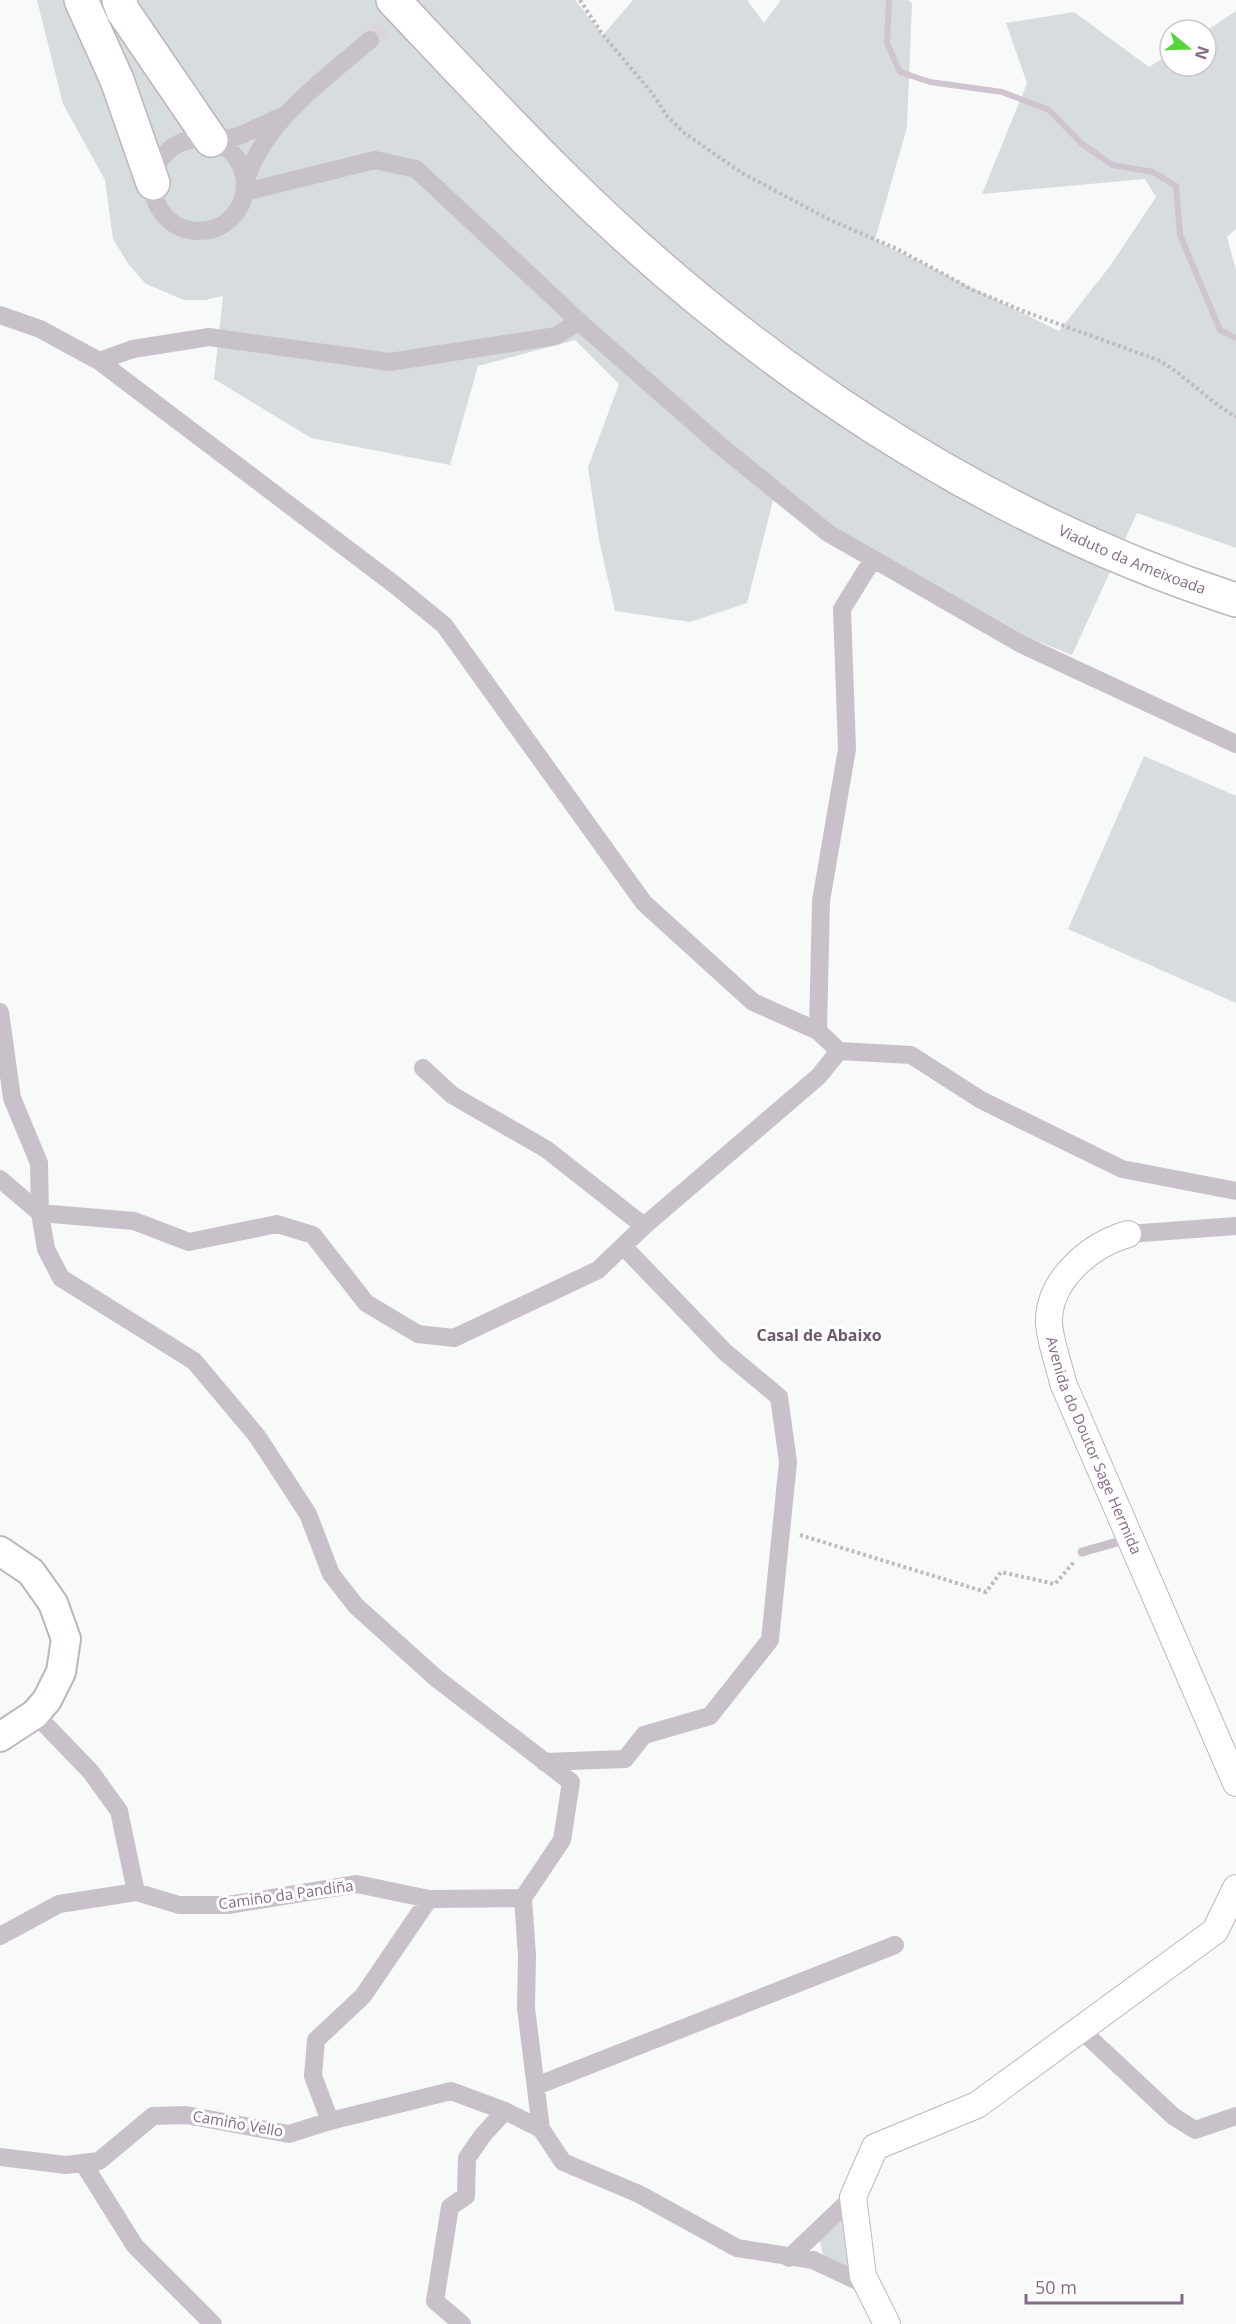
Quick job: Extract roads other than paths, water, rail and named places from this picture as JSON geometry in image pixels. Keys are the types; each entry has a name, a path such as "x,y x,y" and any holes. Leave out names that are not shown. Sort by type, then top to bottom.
{"highway":[{"path":"81,0 117,80 153,183"},
{"path":"119,0 123,11 213,141"},
{"path":"393,0 492,103"},
{"path":"422,8 492,103"},
{"name":"Viaduto da Ameixoada","path":"492,103 557,172 642,249 759,347 856,415 1029,516 1103,548 1236,600"}],"main road":[{"path":"0,1551 31,1572 53,1603 66,1639 60,1672 48,1700 35,1713 0,1737"}],"street":[{"path":"287,113 239,136 213,141 186,141 173,148 156,170 153,183 155,199 162,213 173,224 195,231 218,228 231,219 240,207 255,157 287,113 370,39"},
{"path":"213,141 236,158 245,187"},
{"path":"245,187 375,160 416,169 579,321 732,455 828,533 1021,644 1236,744"},
{"path":"0,315 40,329 99,361 395,585 444,625 644,903 753,1002 818,1031 839,1051 911,1055 981,1100 1122,1169 1236,1191"},
{"path":"99,361 133,349 209,338 390,362 556,336 579,321"},
{"path":"818,1031 821,901 847,749 842,609 873,559"},
{"path":"0,1012 12,1098 39,1163 40,1213 46,1249 61,1278 194,1361 257,1436 308,1514 331,1574 356,1606 436,1677 571,1782 562,1840 523,1898 527,1956 526,2008 541,2129 563,2163 639,2194 737,2248 813,2260 868,2286"},
{"path":"0,1179 40,1213 134,1221 189,1242 277,1224 313,1235 366,1303 418,1334 454,1338 598,1270 644,1226 819,1076 839,1051"},
{"path":"423,1068 452,1095 546,1149 644,1226"},
{"name":"Avenida do Doutor Sage Hermida","path":"1236,1226 1128,1234 1111,1239 1088,1253 1070,1270 1054,1296 1049,1323 1063,1383 1236,1783"},
{"path":"544,1762 625,1759 644,1735 710,1716 770,1640 788,1462 779,1397 725,1352 623,1246"},
{"path":"0,1936 59,1904 136,1892 119,1811 92,1773 35,1713"},
{"name":"Camiño da Pandiña","path":"136,1892 179,1905 228,1905 357,1884 429,1899 523,1898"},
{"path":"789,2258 853,2196 874,2147 977,2105 1215,1931 1235,1891"},
{"path":"330,2121 313,2076 316,2040 363,1996 429,1899"},
{"path":"536,2086 895,1945"},
{"path":"1080,2029 1173,2116 1195,2130 1236,2116"},
{"name":"Camiño Vello","path":"0,2157 66,2165 99,2161 153,2116 186,2115 289,2134 330,2121 451,2091 505,2111"},
{"path":"462,2324 435,2301 450,2207 466,2196 467,2158 505,2111 541,2129"},
{"path":"83,2163 135,2246 213,2324"},
{"path":"853,2196 863,2276 887,2324"}],"lane":[{"path":"1082,1552 1130,1539"}],"waterway":[{"path":"889,0 887,43 900,72 930,82 1002,92 1049,110 1081,143 1112,165 1153,172 1176,186 1180,235 1220,330 1236,338"}],"tunnel":[{"path":"370,40 420,0"}],"district":[{"name":"Casal de Abaixo","path":"819,1335"}]}
